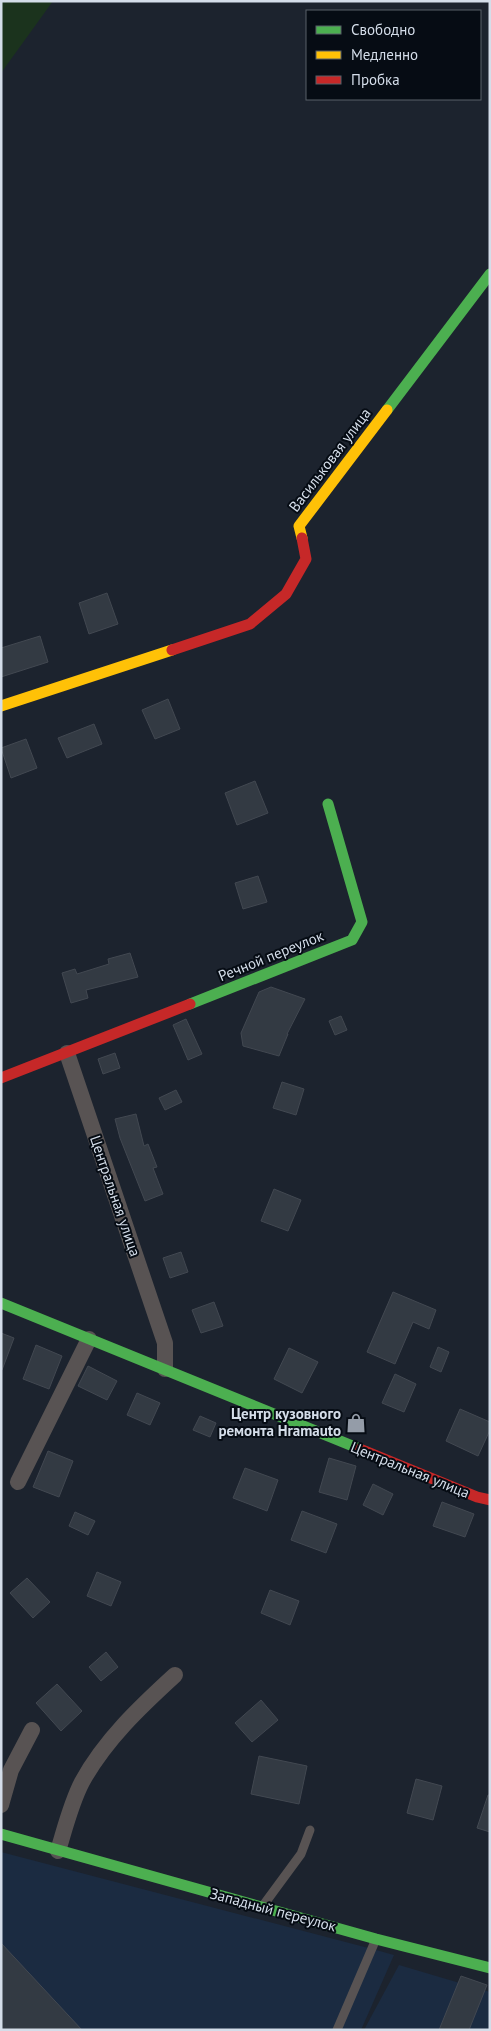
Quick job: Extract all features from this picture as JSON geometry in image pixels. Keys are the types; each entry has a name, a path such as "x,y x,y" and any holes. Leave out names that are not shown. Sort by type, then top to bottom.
{"street":[{"name":"Васильковая улица","path":"1,706 250,624 286,594 306,559 299,526 490,274"},
{"name":"Речной переулок","path":"1,1078 352,940 362,922 328,804"},
{"name":"Центральная улица","path":"67,1053 165,1343 165,1369"},
{"name":"Центральная улица","path":"1,1302 477,1497 490,1500"},
{"path":"18,1482 89,1339"},
{"path":"58,1851 81,1783 101,1754 137,1710 175,1675"},
{"path":"1,1805 11,1770 32,1730"},
{"name":"Западный переулок","path":"1,1834 376,1939 490,1968"}],"lane":[{"path":"262,1907 301,1854 310,1830"},
{"path":"337,2030 376,1939"}],"shaded area":[{"path":"1,1852 394,1955 361,2030 1,2030"},
{"path":"399,1965 490,1992 490,2030 364,2030"}],"green space":[{"path":"1,1 53,1 1,73"}],"building":[{"path":"107,593 118,624 89,634 79,603"},
{"path":"40,636 48,662 1,677 1,648"},
{"path":"168,699 180,729 155,739 142,710"},
{"path":"94,724 102,744 67,758 58,738"},
{"path":"26,739 37,768 11,778 1,748"},
{"path":"255,781 268,813 237,825 225,793"},
{"path":"258,876 267,902 243,909 235,883"},
{"path":"130,953 138,977 86,990 88,998 71,1003 62,973 75,969 77,974 109,964 108,959"},
{"path":"271,987 305,999 287,1034 279,1056 243,1046 241,1033 259,992"},
{"path":"341,1016 347,1030 335,1035 329,1021"},
{"path":"186,1019 202,1054 188,1060 173,1025"},
{"path":"115,1053 120,1068 103,1074 98,1059"},
{"path":"282,1082 304,1089 296,1115 273,1108"},
{"path":"176,1090 182,1102 165,1110 159,1098"},
{"path":"136,1114 144,1146 148,1144 157,1167 153,1168 163,1194 145,1201 120,1138 115,1119"},
{"path":"274,1189 301,1200 288,1231 261,1221"},
{"path":"181,1252 188,1272 170,1278 163,1258"},
{"path":"393,1292 436,1310 429,1329 413,1322 395,1364 367,1352"},
{"path":"214,1302 223,1326 201,1333 192,1310"},
{"path":"1,1333 14,1338 2,1370 1,1370"},
{"path":"36,1345 62,1356 49,1389 23,1379"},
{"path":"438,1347 449,1352 441,1372 430,1367"},
{"path":"289,1348 318,1362 302,1393 274,1379"},
{"path":"88,1366 117,1381 107,1400 78,1386"},
{"path":"395,1374 416,1384 404,1412 382,1403"},
{"path":"137,1393 160,1403 150,1425 127,1415"},
{"path":"460,1409 490,1422 490,1430 478,1456 446,1441"},
{"path":"200,1416 216,1423 210,1437 193,1430"},
{"path":"48,1451 73,1461 59,1497 33,1487"},
{"path":"329,1458 356,1466 347,1500 319,1492"},
{"path":"245,1468 278,1480 267,1511 233,1498"},
{"path":"373,1484 393,1494 383,1515 363,1505"},
{"path":"442,1502 474,1514 465,1537 433,1526"},
{"path":"302,1511 337,1524 326,1553 291,1540"},
{"path":"75,1512 95,1521 88,1535 69,1526"},
{"path":"97,1572 121,1582 111,1606 87,1596"},
{"path":"27,1578 50,1602 33,1618 10,1593"},
{"path":"270,1590 299,1601 290,1625 261,1613"},
{"path":"106,1652 118,1667 101,1681 89,1667"},
{"path":"57,1684 82,1711 61,1731 36,1703"},
{"path":"261,1700 278,1720 252,1742 235,1723"},
{"path":"259,1756 307,1766 299,1804 251,1794"},
{"path":"416,1779 442,1786 433,1820 407,1813"},
{"path":"488,1795 490,1795 490,1832 477,1828"},
{"path":"1,1943 82,2030 1,2030"},
{"path":"461,1976 487,1985 469,2030 439,2030"}],"traffic: fast":[{"path":"387,410 490,274"},
{"path":"190,1004 352,940 362,922 328,804"},
{"path":"1,1303 360,1449"},
{"path":"1,1834 376,1939 490,1968"}],"traffic: slow":[{"path":"302,538 299,526 387,410"},
{"path":"1,706 172,650"}],"traffic: jam":[{"path":"172,650 250,624 286,594 306,559 302,538"},
{"path":"1,1078 190,1004"},
{"path":"360,1449 477,1497 490,1500"}],"place":[{"name":"Центр кузовного ремонта Hramauto","path":"356,1423"}]}
